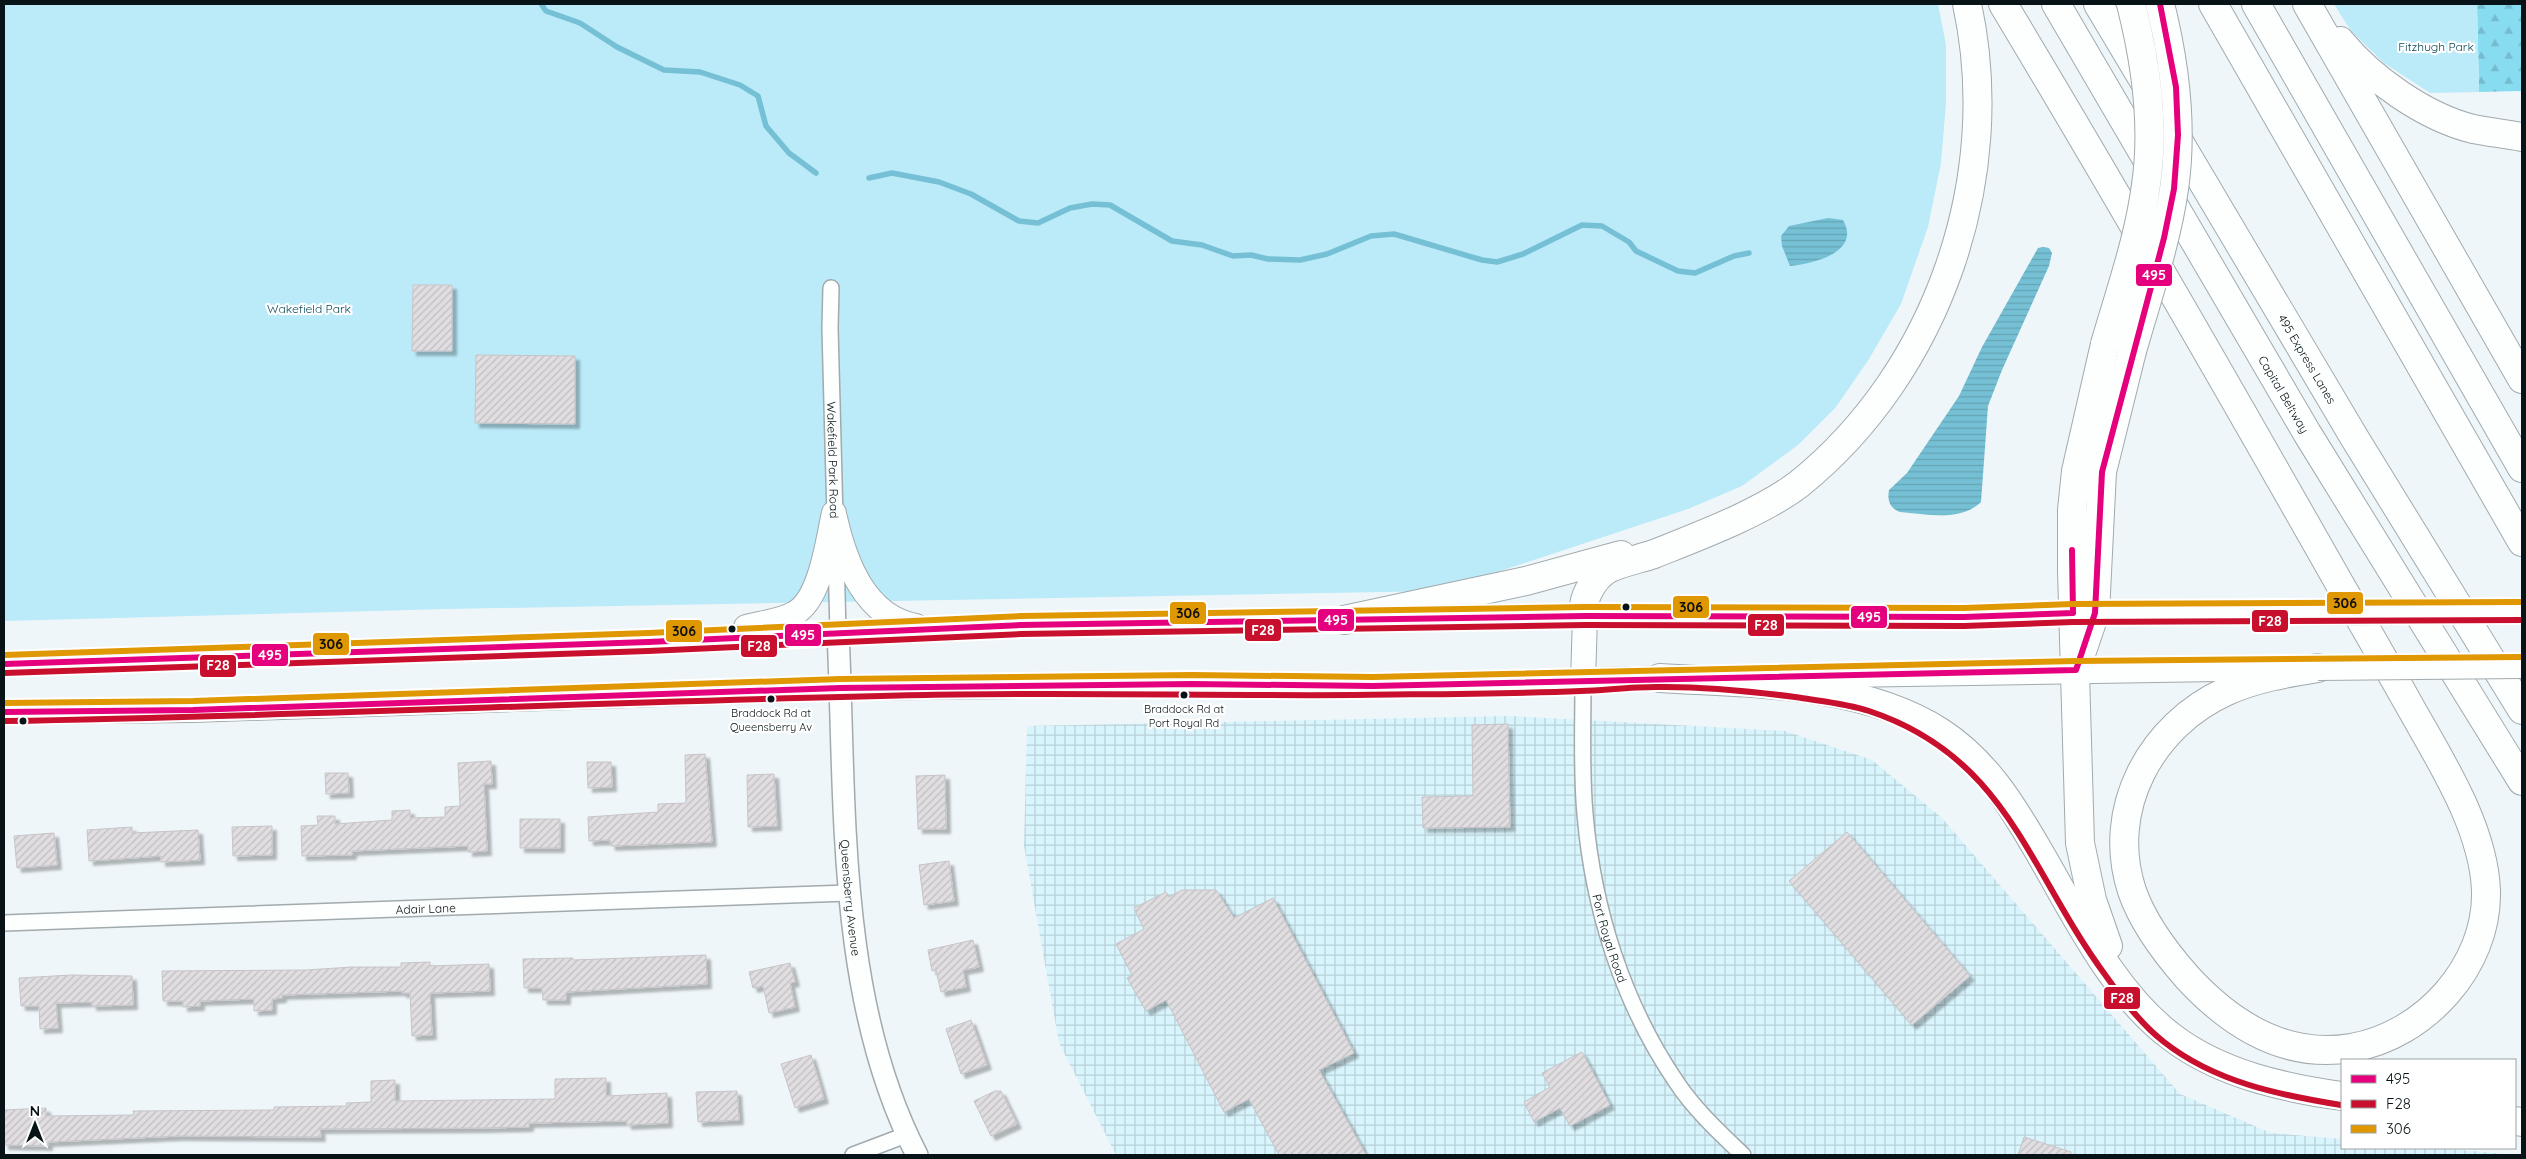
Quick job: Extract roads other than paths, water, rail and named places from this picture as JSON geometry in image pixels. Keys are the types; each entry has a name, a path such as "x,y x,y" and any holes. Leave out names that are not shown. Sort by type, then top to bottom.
{"highway":[{"path":"1585,616 1583,611 1586,596 1594,581 1608,569 1700,535 1743,516 1797,485 1843,445 1885,392 1919,334 1952,260 1968,209 1976,151 1978,92 1972,27 1967,4"},
{"path":"2004,4 2222,376 2415,715 2453,785 2480,855 2486,888 2484,920 2475,950 2458,980 2434,1006 2408,1027 2357,1048 2330,1051 2302,1049 2276,1043 2246,1028 2222,1011 2196,987 2175,963 2143,917 2132,892 2126,867 2124,845 2130,800 2137,778 2149,755 2163,736 2207,702 2231,689 2266,678 2318,668"},
{"name":"Capital Beltway","path":"2056,4 2307,433 2522,781"},
{"name":"495 Express Lanes","path":"2098,4 2344,421 2522,710"},
{"path":"2084,613 2073,491 2084,431 2105,344 2137,231 2146,185 2150,134 2148,90 2140,39 2131,4"},
{"path":"2148,1016 2125,983 2112,955 2092,900 2084,866 2077,816 2076,670 2102,472 2132,351 2164,238 2175,180 2178,135 2176,87 2160,4"},
{"path":"2213,4 2522,542"},
{"path":"2256,4 2522,468"},
{"path":"2307,4 2522,379"},
{"path":"2311,4 2351,54 2396,92 2432,112 2472,128 2522,137"},
{"path":"1344,620 1526,581 1579,565 1700,535"},
{"path":"1660,678 1762,685 1821,692 1871,702 1915,718 1941,733 1969,755 1994,781 2016,813 2115,977 2148,1016 2172,1038 2201,1056 2237,1072 2276,1084 2341,1096"}],"main road":[{"path":"834,513 848,564 866,594 892,618 910,625 933,629"},
{"path":"702,639 796,613 806,602 820,573 834,513"},
{"path":"4,664 702,639 838,632 1344,620 1585,616 1964,617 2084,613 2522,611"},
{"path":"1583,682 1585,616"},
{"path":"4,712 202,710 840,688 1192,684 1373,686 2076,670 2522,666"}],"street":[{"name":"Wakefield Park Road","path":"832,288 830,328 838,632"},
{"name":"Queensberry Avenue","path":"838,632 848,893 856,957 870,1021 888,1084 906,1135 917,1155"},
{"name":"Port Royal Road","path":"1583,682 1584,813 1590,862 1600,912 1614,958 1632,1004 1654,1047 1677,1085 1707,1120 1743,1155"},
{"name":"Adair Lane","path":"4,922 848,893"},
{"path":"853,1155 906,1135"}],"waterway":[{"path":"541,4 546,11 580,23 617,47 664,70 700,72 740,85 758,96 766,126 789,153 816,173"},
{"path":"869,178 892,173 939,182 971,194 1019,221 1038,223 1070,208 1092,204 1110,205 1172,241 1202,245 1233,256 1251,255 1268,259 1300,260 1327,254 1371,236 1394,234 1482,260 1497,262 1523,254 1582,225 1602,226 1629,242 1636,251 1678,271 1695,273 1734,256 1749,253"}],"place":[{"name":"Braddock Rd at Port Royal Rd","path":"1184,695"},
{"name":"Braddock Rd at Queensberry Av","path":"771,699"}],"park label":[{"name":"Fitzhugh Park","path":"2436,46"},
{"name":"Wakefield Park","path":"309,308"}]}
